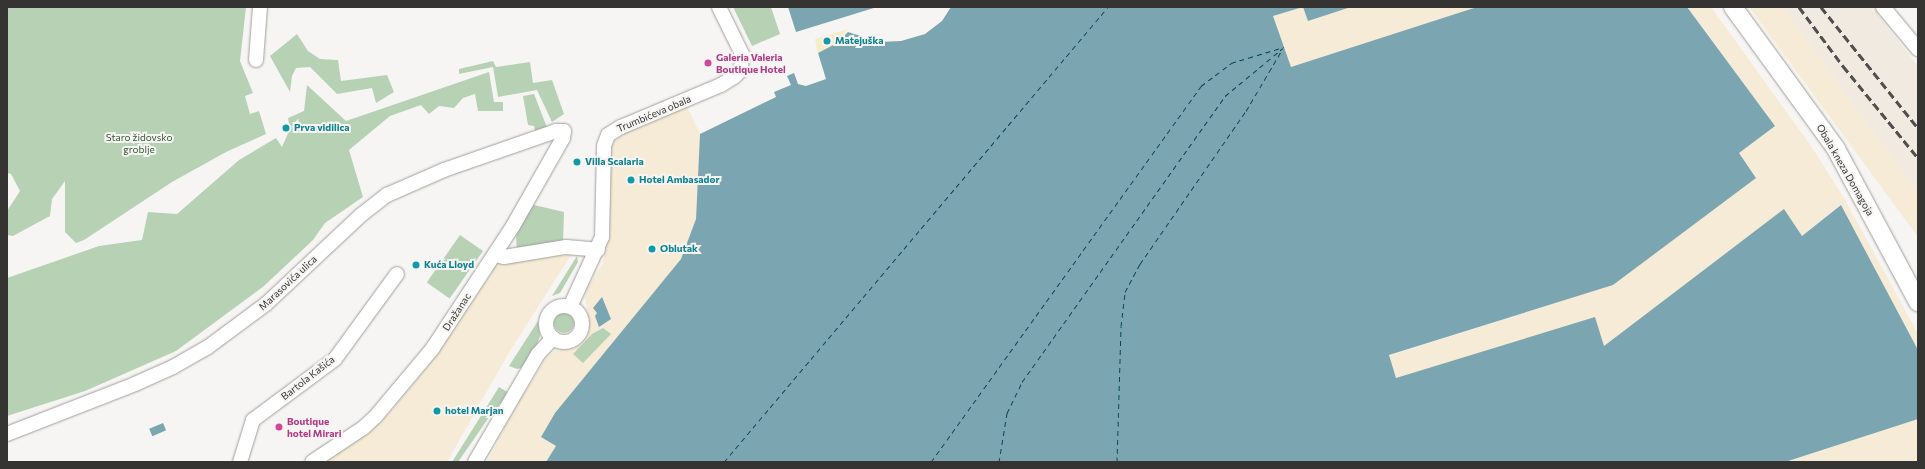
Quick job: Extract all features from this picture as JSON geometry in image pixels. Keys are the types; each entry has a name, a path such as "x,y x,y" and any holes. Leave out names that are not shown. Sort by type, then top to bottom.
{"main road":[{"name":"Obala kneza Domagoja","path":"1733,7 1832,143 1918,302"}],"street":[{"path":"256,60 260,7"},
{"name":"Trumbićeva obala","path":"598,250 602,237 604,146 608,135 620,127 721,85 734,77 741,70 742,54 719,7"},
{"path":"1883,7 1918,49"},
{"name":"Marasovića ulica","path":"7,434 135,384 173,367 208,347 266,304 361,215 387,195 451,168 556,131 564,131"},
{"name":"Dražanac","path":"312,462 363,428 375,417 433,348 495,255 541,179 564,131"},
{"path":"495,255 511,256 566,247 598,250 586,269 570,307"},
{"name":"Bartola Kašića","path":"240,462 253,420 334,359 397,274"},
{"path":"560,306 570,307 579,314 581,330 569,341 552,338 546,325 548,315 560,306"},
{"path":"475,462 538,354 552,338"}],"shaded area":[{"path":"1303,7 1308,21 1351,7 1477,7 1290,68 1273,16"},
{"path":"1687,7 1711,7 1811,146 1844,198 1918,334 1918,350 1840,205 1802,236 1783,210 1604,346 1595,318 1396,379 1388,356 1613,285 1756,177 1739,153 1774,126"},
{"path":"1749,7 1782,7 1918,192 1918,237"},
{"path":"1782,7 1876,7 1879,12 1878,15 1918,66 1918,192"},
{"path":"687,106 700,134 696,219 681,259 555,413 541,437 556,446 546,462 487,462 524,390 526,391 547,357 553,352 578,344 587,333 590,324 585,298 587,289 603,263 606,239 611,145 623,134"},
{"path":"563,251 571,255 508,354 447,462 320,462 371,431 393,409 435,357 498,263"},
{"path":"1918,419 1918,462 1785,462 1785,460"}],"green space":[{"name":"Staro židovsko groblje","path":"7,7 246,7 240,61 253,93 245,96 250,114 259,111 266,134 226,152 172,182 84,240 76,243 65,232 65,181 52,199 50,216 13,236 7,235 7,211 20,191 11,174 7,173"},
{"path":"733,7 771,7 780,34 752,46"},
{"path":"297,34 308,51 320,59 338,60 341,81 387,75 394,92 376,103 372,88 337,94 310,67 296,68 292,76 290,92 270,56"},
{"path":"493,61 496,67 530,62 533,83 552,80 564,114 552,122 537,90 498,97 493,67 459,74 459,69"},
{"path":"489,72 494,102 503,102 503,111 478,111 475,94 463,98 454,108 439,106 429,114 421,105 390,116 349,150 363,197 325,223 313,240 264,286 176,351 85,391 7,416 7,278 99,246 142,240 148,212 177,214 239,160 276,138 282,147 290,129 288,118 304,111 307,85 346,121"},
{"path":"534,94 548,130 536,136 534,126 528,125 523,96"},
{"path":"534,205 564,212 563,243 517,251 516,237 521,221"},
{"path":"460,235 483,251 450,299 427,283"},
{"path":"577,256 578,262 560,293 552,296"},
{"path":"560,313 568,313 574,319 574,327 568,333 560,333 554,327 554,319"},
{"path":"538,321 540,336 537,345 521,368 517,369 509,366"},
{"path":"603,328 611,334 583,363 573,354 592,334"},
{"path":"499,387 509,393 492,413 458,462 452,462"}],"sand":[{"name":"Matejuška","path":"848,29 837,43 818,53 815,39"}],"water":[{"path":"788,7 877,7 796,32"},
{"path":"951,7 1303,7 1273,16 1291,67 1477,7 1687,7 1775,126 1739,153 1756,178 1613,285 1389,355 1396,378 1595,317 1604,346 1784,209 1802,236 1841,205 1918,350 1918,419 1785,462 546,462 556,446 541,437 555,413 681,259 696,219 700,134 776,97 774,92 791,85 787,76 794,73 798,84 806,86 826,79 818,53 837,43 848,32 880,42 901,41 925,34 942,21"},
{"path":"1303,7 1351,7 1308,21"},
{"path":"602,297 611,319 599,327 595,316 597,313 593,308"},
{"path":"163,423 166,430 152,436 149,429"}],"ferry route":[{"path":"724,462 1108,7"},
{"path":"931,462 1201,86 1231,63 1284,47"},
{"path":"999,462 1007,413 1022,382 1225,96 1283,48"},
{"path":"1117,462 1121,326 1125,292 1140,264 1246,111 1282,50"}],"railway":[{"path":"1799,7 1843,66 1918,158"},
{"path":"1821,7 1918,128"}],"place":[{"name":"Matejuška","path":"827,41"},
{"name":"Galeria Valeria Boutique Hotel","path":"708,63"},
{"name":"Prva vidilica","path":"286,128"},
{"name":"Villa Scalaria","path":"577,162"},
{"name":"Hotel Ambasador","path":"631,180"},
{"name":"Oblutak","path":"652,249"},
{"name":"Kuća Lloyd","path":"416,265"},
{"name":"hotel Marjan","path":"437,411"},
{"name":"Boutique hotel Mirari","path":"279,427"}]}
